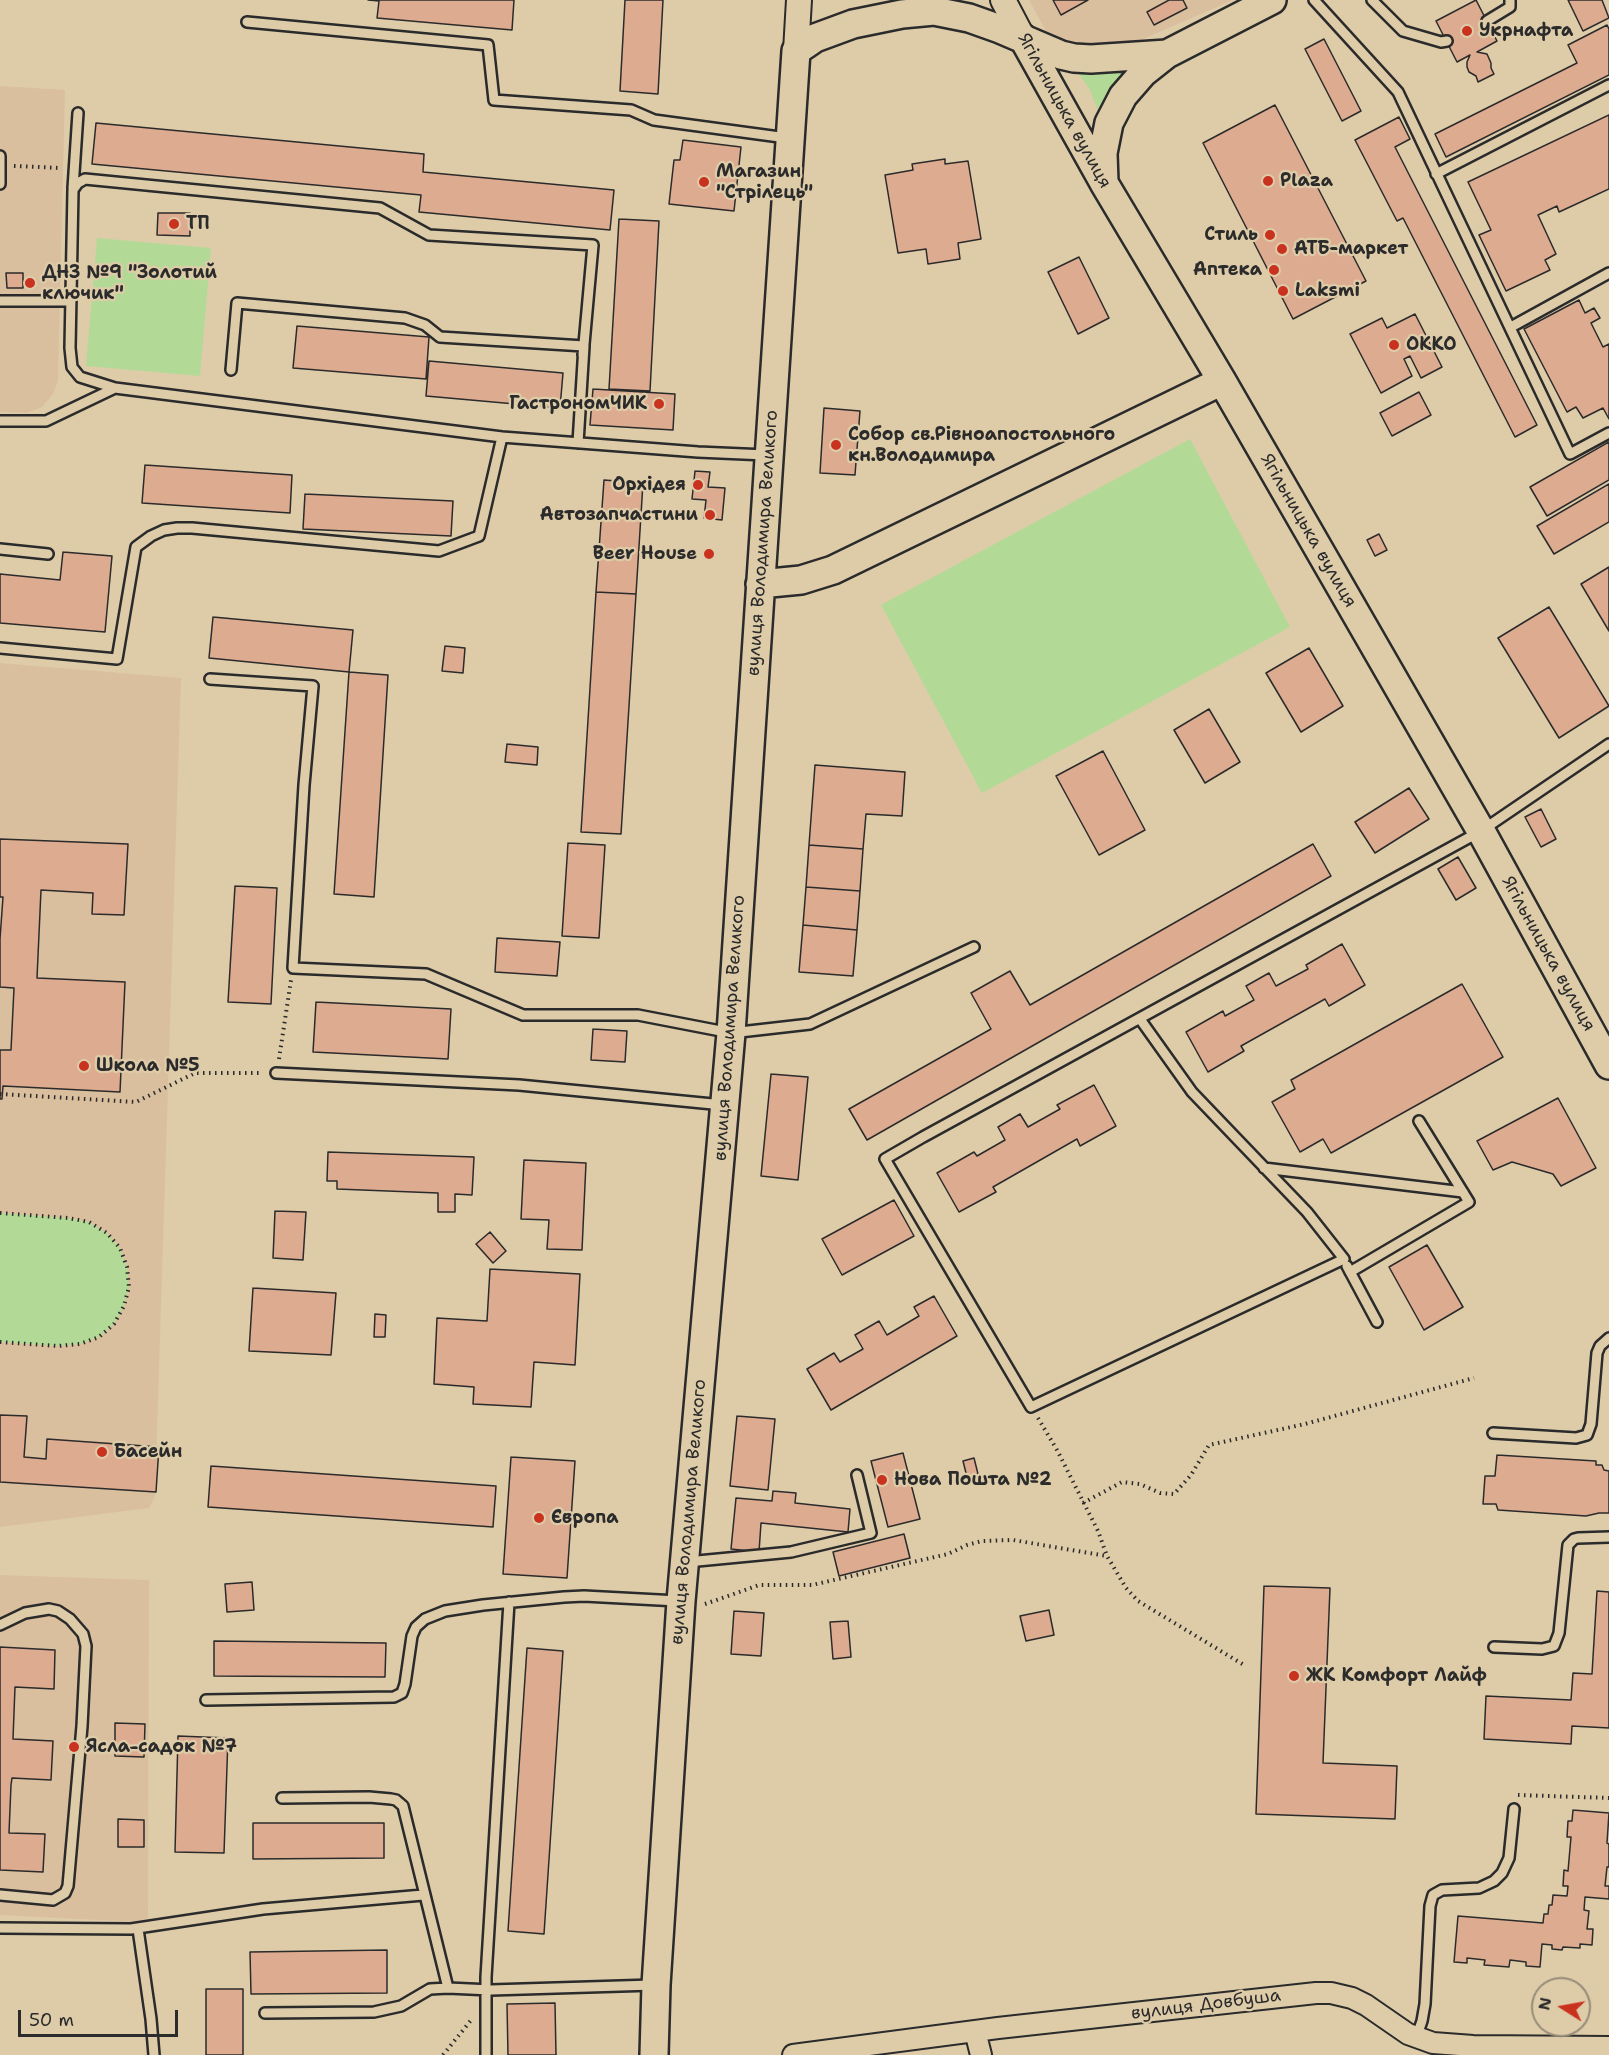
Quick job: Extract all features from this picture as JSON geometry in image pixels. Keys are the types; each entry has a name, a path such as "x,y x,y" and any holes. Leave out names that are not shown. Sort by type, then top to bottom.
{"main road":[{"path":"1104,183 1103,153 1109,123 1123,96 1143,73 1167,54 1272,0"},
{"path":"796,51 815,38 853,24 919,11 949,13 1000,29 1074,58 1167,54"},
{"name":"Ягільницька вулиця","path":"1023,38 1104,183 1222,381 1481,831 1609,1065"},
{"name":"вулиця Володимира Великого","path":"654,2055 656,1985 693,1603 684,1562 731,1033 796,51"},
{"path":"760,584 801,580 833,570 1222,381"}],"street":[{"name":"вулиця Володимира Великого","path":"796,51 798,0"},
{"name":"Ягільницька вулиця","path":"1003,0 1023,38"},
{"name":"вулиця Довбуша","path":"793,2055 975,2031 1316,1993 1331,1993 1352,1998 1416,2038 1433,2043 1454,2046 1609,2048"},
{"path":"975,2031 981,2055"}],"lane":[{"path":"1314,0 1398,92 1570,454 1609,433"},
{"path":"1372,0 1403,32 1441,42 1447,41"},
{"path":"1487,21 1510,7 1510,0"},
{"path":"247,22 488,45 494,100 631,110 654,120 790,139"},
{"path":"1436,174 1609,85"},
{"path":"78,113 73,190 70,348 72,367 80,377 116,388 502,437 769,455"},
{"path":"0,161 0,184"},
{"path":"73,190 85,179 380,208 429,235 593,245 578,443"},
{"path":"1511,327 1609,273"},
{"path":"0,302 71,301"},
{"path":"231,370 237,303 405,318 425,325 440,337 584,346"},
{"path":"0,421 46,421 116,388"},
{"path":"0,648 117,659 136,547 164,530 192,528 439,551 479,536 502,437"},
{"path":"0,549 48,554"},
{"path":"210,679 313,686 304,785 293,968 426,974 523,1015 638,1015 731,1033 810,1024 974,947"},
{"path":"1344,1259 1031,1407 885,1160 1481,831 1609,744"},
{"path":"1140,1019 1192,1092 1307,1212 1344,1259 1377,1322"},
{"path":"276,1073 519,1084 725,1105"},
{"path":"1350,1272 1469,1202 1419,1121"},
{"path":"1264,1168 1463,1192"},
{"path":"1493,1433 1576,1438 1587,1435 1591,1424 1597,1353 1600,1346 1609,1338"},
{"path":"684,1562 791,1552 871,1533 857,1475"},
{"path":"1494,1647 1542,1649 1554,1646 1559,1633 1568,1545 1578,1538 1609,1537"},
{"path":"206,1700 394,1697 404,1690 412,1636 419,1623 436,1613 445,1611 509,1602 584,1596 693,1603"},
{"path":"486,2055 485,1990 509,1602"},
{"path":"0,1625 25,1613 58,1611 70,1619 83,1634 86,1646 82,1726 68,1886 65,1893 53,1900 0,1895"},
{"path":"282,1798 369,1797 396,1800 403,1806 423,1895 448,1988"},
{"path":"1416,2038 1424,2014 1432,1895 1442,1890 1479,1888 1494,1881 1502,1873 1509,1858 1514,1809"},
{"path":"0,1928 138,1929 263,1909 423,1895"},
{"path":"138,1929 154,2055"},
{"path":"264,2013 374,2012 401,2006 430,1989 485,1990 656,1985"}],"path":[{"path":"0,161 75,169"},
{"path":"0,1095 136,1102 195,1073 276,1073 293,968"},
{"path":"0,1213 68,1218 89,1222 107,1233 120,1248 127,1267 129,1287 124,1306 114,1324 99,1337 80,1344 58,1346 0,1342"},
{"path":"1083,1503 1122,1482 1140,1484 1160,1493 1174,1494 1191,1475 1209,1444 1305,1424 1474,1378"},
{"path":"1031,1407 1057,1450 1098,1531 1107,1556 1126,1588 1138,1601 1244,1665"},
{"path":"693,1603 759,1585 812,1585 948,1554 982,1541 1013,1540 1107,1556"},
{"path":"1514,1809 1515,1798 1518,1794 1609,1798"},
{"path":"443,2055 485,2002"}],"shaded area":[{"path":"1029,0 1233,0 1134,43 1080,49 1048,35"},
{"name":"ДНЗ №9 \"Золотий ключик\"","path":"0,86 65,90 58,381 53,394 42,407 27,413 0,412"},
{"name":"Школа №5","path":"0,663 181,678 155,1496 149,1508 0,1527"},
{"name":"Ясла-садок №7","path":"0,1575 149,1580 148,1918 137,1922 0,1915"}],"green space":[{"path":"1126,71 1097,109 1090,90 1079,74"},
{"path":"97,238 211,248 200,376 86,366"},
{"path":"1190,439 1290,627 982,793 881,605"},
{"path":"0,1213 68,1218 89,1222 107,1233 120,1248 127,1267 129,1287 124,1306 114,1324 99,1337 80,1344 58,1346 0,1342"}],"building":[{"path":"368,0 514,0 512,30 377,18 379,1"},
{"path":"625,0 663,0 658,94 620,91"},
{"path":"1053,0 1088,0 1061,15"},
{"path":"1169,0 1183,0 1187,8 1154,25 1147,12"},
{"name":"Укрнафта","path":"1476,0 1497,41 1477,52 1487,54 1494,74 1478,82 1476,76 1469,72 1467,67 1470,55 1457,62 1436,21"},
{"path":"1568,0 1602,0 1609,18 1583,31"},
{"path":"1607,25 1609,29 1609,75 1446,157 1435,134 1577,63 1568,45"},
{"path":"1324,39 1361,111 1342,121 1305,49"},
{"name":"Plaza","path":"1275,105 1366,281 1293,319 1203,143"},
{"path":"1609,115 1609,189 1559,212 1557,206 1538,215 1556,254 1545,260 1550,270 1506,291 1479,235 1491,230 1468,182"},
{"path":"1399,117 1410,139 1395,147 1537,425 1515,437 1403,218 1397,221 1355,140"},
{"path":"96,123 424,154 423,172 614,190 610,230 419,212 421,195 92,164"},
{"name":"Магазин \"Стрілець\"","path":"683,140 741,147 734,211 669,204 674,160 680,160"},
{"path":"945,159 945,164 968,161 981,239 958,243 960,259 928,264 926,249 898,253 885,175 913,170 912,164"},
{"name":"ТП","path":"158,213 190,213 190,236 157,235"},
{"path":"619,219 659,221 650,391 609,389"},
{"path":"1079,257 1109,318 1078,334 1048,272"},
{"path":"6,273 23,273 23,288 7,288"},
{"path":"1579,300 1585,313 1594,308 1600,318 1591,323 1603,347 1609,344 1609,419 1603,408 1583,418 1576,407 1567,412 1524,329"},
{"name":"ОККО","path":"1415,314 1442,367 1421,378 1410,356 1404,359 1412,376 1381,393 1350,334 1382,318 1387,328"},
{"path":"297,326 429,337 426,379 293,368"},
{"path":"429,361 563,373 560,408 426,396"},
{"path":"593,389 675,394 673,430 590,425"},
{"path":"1419,392 1431,415 1392,436 1380,413"},
{"path":"824,408 860,411 855,475 820,473"},
{"path":"1609,442 1609,480 1547,516 1530,487"},
{"path":"145,465 292,475 290,513 142,503"},
{"path":"695,471 710,472 708,487 725,488 722,520 704,518 706,500 692,499"},
{"path":"604,480 643,483 636,594 596,592"},
{"path":"1609,484 1609,522 1554,554 1537,526"},
{"path":"305,494 453,501 451,536 303,529"},
{"path":"1379,534 1387,550 1375,556 1367,540"},
{"path":"63,552 112,556 105,632 0,623 0,574 60,580"},
{"path":"1609,567 1609,631 1581,584"},
{"path":"596,592 636,594 621,834 581,832"},
{"path":"1549,607 1609,706 1559,738 1498,638"},
{"path":"213,617 353,630 349,672 209,658"},
{"path":"445,646 465,648 463,673 442,671"},
{"path":"1309,648 1343,706 1301,732 1266,673"},
{"path":"349,672 388,675 374,897 334,894"},
{"path":"1209,709 1240,762 1205,783 1174,730"},
{"path":"507,744 538,747 537,765 505,762"},
{"path":"1103,751 1145,830 1099,855 1056,776"},
{"path":"815,765 905,772 902,816 866,814 863,849 809,845"},
{"path":"1409,788 1429,819 1375,853 1355,822"},
{"path":"1541,809 1556,839 1541,847 1525,817"},
{"path":"0,839 128,844 124,915 92,914 93,893 41,890 37,978 125,982 120,1092 3,1086 2,1099 0,1099 0,1050 11,1050 14,988 0,987 3,897 0,897"},
{"path":"568,843 605,845 599,938 562,936"},
{"path":"1313,844 1331,876 867,1140 849,1109 991,1029 971,993 1010,971 1030,1005"},
{"path":"809,845 863,849 860,891 806,887"},
{"path":"1458,857 1476,888 1456,900 1438,869"},
{"path":"235,886 277,888 271,1004 228,1002"},
{"path":"806,887 860,891 857,930 803,925"},
{"path":"803,925 857,930 853,976 799,972"},
{"path":"497,938 560,942 557,976 495,972"},
{"path":"1342,944 1365,985 1329,1006 1325,999 1241,1046 1244,1051 1208,1072 1186,1032 1223,1011 1225,1016 1254,1000 1246,986 1269,973 1276,986 1308,969 1306,965"},
{"path":"1462,984 1503,1057 1331,1153 1323,1139 1300,1152 1272,1102 1295,1089 1291,1080"},
{"path":"316,1002 451,1009 448,1059 313,1052"},
{"path":"593,1029 627,1031 625,1062 591,1060"},
{"path":"771,1074 808,1077 798,1180 761,1176"},
{"path":"1094,1085 1116,1126 1080,1146 1077,1139 993,1187 996,1192 959,1212 937,1173 974,1152 977,1156 1005,1140 998,1127 1020,1114 1028,1127 1060,1109 1057,1105"},
{"path":"1558,1098 1596,1168 1561,1186 1553,1174 1512,1162 1493,1170 1477,1141"},
{"path":"328,1152 474,1157 472,1195 455,1194 455,1212 438,1212 438,1193 337,1189 337,1181 327,1181"},
{"path":"524,1160 586,1163 582,1250 547,1249 549,1220 521,1219"},
{"path":"894,1200 914,1236 842,1275 822,1239"},
{"path":"275,1211 306,1212 303,1260 273,1258"},
{"path":"490,1232 506,1251 493,1263 476,1244"},
{"path":"1427,1245 1463,1307 1424,1330 1389,1267"},
{"path":"490,1269 580,1274 575,1365 534,1362 531,1407 473,1404 474,1387 434,1384 437,1318 487,1321"},
{"path":"253,1288 336,1293 331,1355 249,1351"},
{"path":"934,1296 957,1336 831,1410 807,1369 834,1353 840,1362 863,1349 855,1335 879,1321 887,1335 919,1316 914,1307"},
{"path":"375,1314 386,1315 385,1337 374,1337"},
{"name":"Басейн","path":"0,1415 27,1416 24,1457 46,1459 47,1439 159,1447 156,1492 0,1482"},
{"path":"737,1416 775,1419 768,1490 730,1486"},
{"path":"903,1453 920,1519 888,1527 871,1461"},
{"path":"1497,1455 1596,1461 1596,1465 1602,1465 1604,1470 1609,1471 1609,1513 1586,1516 1498,1510 1496,1504 1483,1504 1485,1476 1495,1476"},
{"name":"Європа","path":"511,1457 575,1461 567,1578 503,1574"},
{"path":"974,1458 978,1474 967,1477 963,1461"},
{"path":"211,1466 496,1486 493,1527 208,1507"},
{"path":"773,1491 796,1493 795,1503 850,1509 848,1532 761,1523 759,1552 731,1549 736,1498 772,1501"},
{"path":"904,1534 910,1558 839,1576 833,1552"},
{"path":"252,1582 254,1610 227,1612 225,1584"},
{"name":"ЖК Комфорт Лайф","path":"1264,1586 1330,1588 1323,1763 1397,1766 1395,1819 1256,1814"},
{"path":"1597,1591 1609,1592 1609,1728 1572,1726 1571,1744 1484,1739 1486,1696 1571,1700 1573,1673 1592,1674"},
{"path":"1049,1610 1054,1635 1026,1641 1020,1616"},
{"path":"734,1611 764,1613 761,1656 731,1654"},
{"path":"848,1621 851,1657 833,1659 830,1622"},
{"path":"214,1641 386,1643 385,1677 214,1676"},
{"path":"0,1647 55,1650 54,1689 15,1687 13,1739 53,1741 51,1780 12,1778 11,1785 9,1833 45,1834 43,1872 0,1870"},
{"path":"527,1648 563,1651 544,1934 508,1931"},
{"path":"115,1723 145,1724 144,1757 115,1756"},
{"path":"178,1736 228,1738 224,1853 175,1852"},
{"path":"1573,1810 1609,1813 1607,1843 1609,1844 1609,1867 1607,1867 1605,1886 1609,1886 1609,1899 1585,1897 1584,1910 1589,1911 1587,1929 1593,1929 1592,1945 1580,1944 1580,1948 1563,1947 1562,1950 1552,1949 1552,1945 1542,1944 1540,1967 1526,1966 1526,1962 1510,1960 1509,1967 1484,1965 1485,1960 1467,1958 1467,1963 1454,1962 1458,1916 1543,1923 1544,1914 1548,1914 1549,1905 1552,1905 1553,1895 1567,1896 1568,1886 1563,1886 1564,1870 1568,1871 1571,1837 1567,1837 1568,1821 1572,1821"},
{"path":"118,1819 144,1820 144,1847 118,1847"},
{"path":"253,1823 384,1823 384,1858 253,1859"},
{"path":"387,1950 387,1993 251,1994 250,1952"},
{"path":"206,1989 243,1989 243,2055 206,2055"},
{"path":"555,2003 556,2055 508,2055 507,2004"}],"place":[{"name":"Укрнафта","path":"1467,31"},
{"name":"Plaza","path":"1268,181"},
{"name":"Магазин \"Стрілець\"","path":"704,182"},
{"name":"ТП","path":"174,224"},
{"name":"Стиль","path":"1270,235"},
{"name":"АТБ-маркет","path":"1282,249"},
{"name":"Аптека","path":"1274,270"},
{"name":"ДНЗ №9 \"Золотий ключик\"","path":"30,283"},
{"name":"Laksmi","path":"1283,291"},
{"name":"ОККО","path":"1394,345"},
{"name":"ГастрономЧИК","path":"659,404"},
{"name":"Собор св.Рівноапостольного кн.Володимира","path":"836,445"},
{"name":"Орхідея","path":"698,485"},
{"name":"Автозапчастини","path":"710,515"},
{"name":"Beer House","path":"709,554"},
{"name":"Школа №5","path":"84,1066"},
{"name":"Басейн","path":"102,1452"},
{"name":"Нова Пошта №2","path":"882,1480"},
{"name":"Європа","path":"539,1518"},
{"name":"ЖК Комфорт Лайф","path":"1294,1676"},
{"name":"Ясла-садок №7","path":"74,1747"}]}
